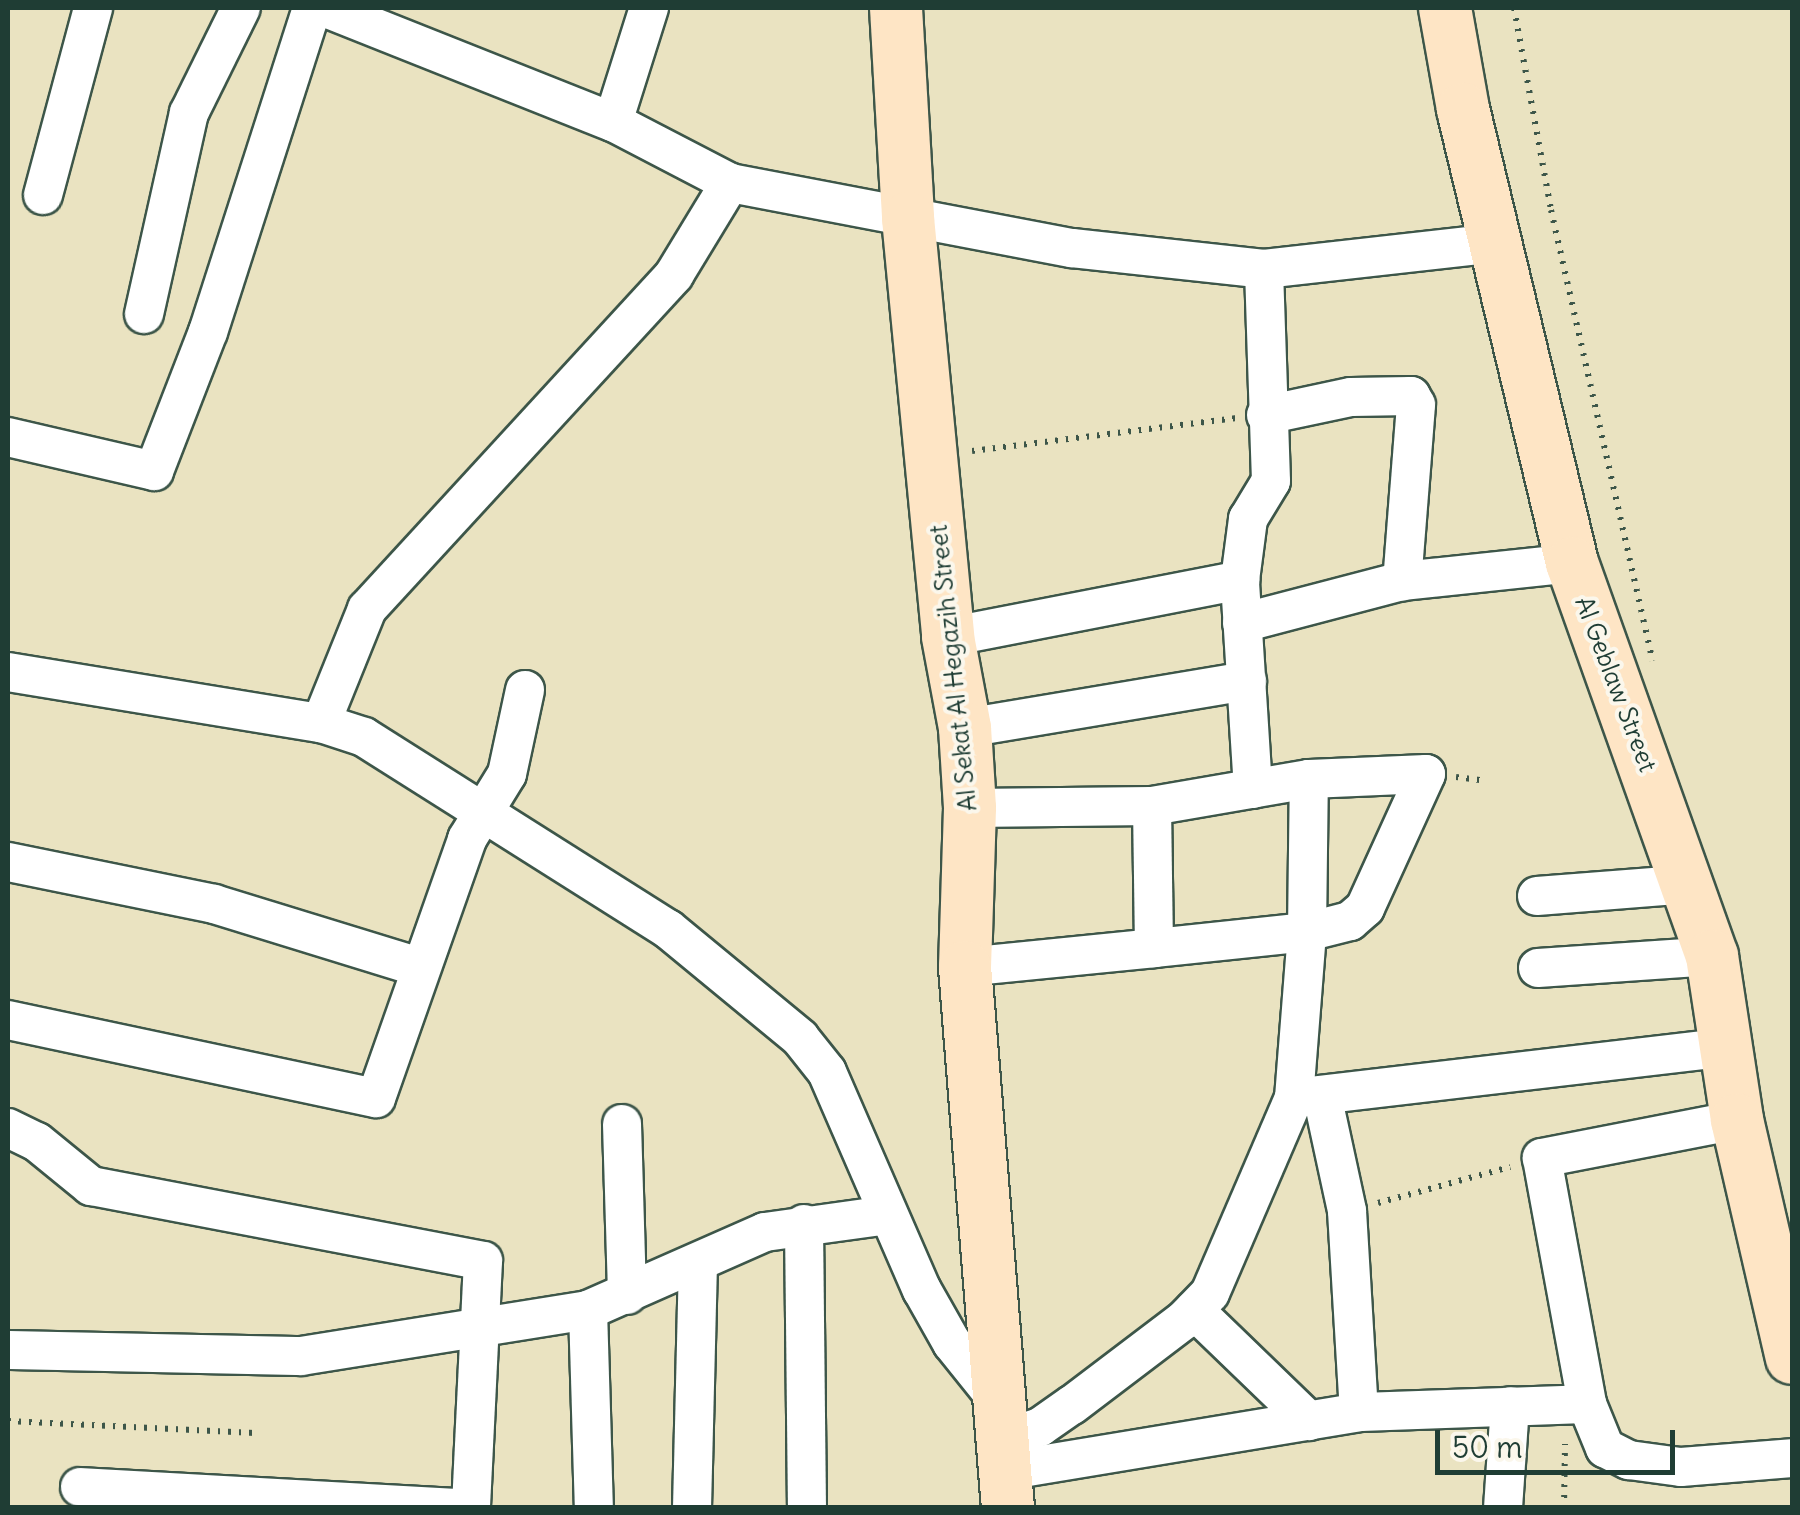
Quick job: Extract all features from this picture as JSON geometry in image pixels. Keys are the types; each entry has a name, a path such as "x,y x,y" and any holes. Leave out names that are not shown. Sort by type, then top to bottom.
{"street":[{"path":"43,195 93,8"},
{"path":"144,314 190,113 241,8"},
{"path":"8,436 154,470 208,332 312,8"},
{"path":"326,8 614,122 730,183 1072,248 1264,268 1494,243"},
{"path":"614,122 648,8"},
{"name":"Al Sekat Al Hegazih Street","path":"896,8 908,218 948,637 965,728 970,808 965,967 1002,1454"},
{"name":"Al Geblaw Street","path":"1446,8 1494,243 1572,563 1712,956 1737,1120 1792,1358"},
{"path":"321,723 367,608 674,275 730,183"},
{"path":"1253,789 1240,580 1248,519 1271,481 1264,268"},
{"path":"1266,414 1352,397 1411,396 1416,405 1402,582"},
{"path":"1242,624 1402,582 1572,563"},
{"path":"948,637 1240,580"},
{"path":"8,672 321,723 364,737 483,817 668,929 800,1038 849,1113 887,1214 1002,1454"},
{"path":"965,728 1247,681"},
{"path":"8,1020 376,1098 467,839 506,774 525,690"},
{"path":"965,967 1307,932 1350,920 1364,908 1426,774 1309,780 1152,806 970,808"},
{"path":"1309,780 1308,1097 1347,1212 1359,1412"},
{"path":"1152,806 1154,948"},
{"path":"8,862 214,904 420,966"},
{"path":"1537,896 1689,884"},
{"path":"1538,968 1712,956"},
{"path":"1308,1097 1726,1048"},
{"path":"1002,1454 1194,1310 1210,1293 1308,1097"},
{"path":"1737,1120 1542,1158 1577,1405 1605,1448 1629,1460 1681,1467 1792,1458"},
{"path":"622,1124 628,1295"},
{"path":"8,1128 37,1142 91,1186 475,1256 487,1268 472,1508"},
{"path":"8,1350 300,1356 588,1310 698,1265 765,1232 887,1214"},
{"path":"804,1224 808,1508"},
{"path":"692,1508 698,1265"},
{"path":"588,1310 594,1508"},
{"path":"1194,1310 1309,1421"},
{"path":"1002,1454 1309,1421 1359,1412 1577,1405"},
{"path":"1503,1508 1510,1406"},
{"path":"80,1487 455,1508"}],"path":[{"path":"1514,8 1551,210 1652,645 1653,673"},
{"path":"931,458 1266,414"},
{"path":"1347,1212 1542,1158"},
{"path":"1564,1508 1577,1405"},
{"path":"8,1421 255,1433"}]}
